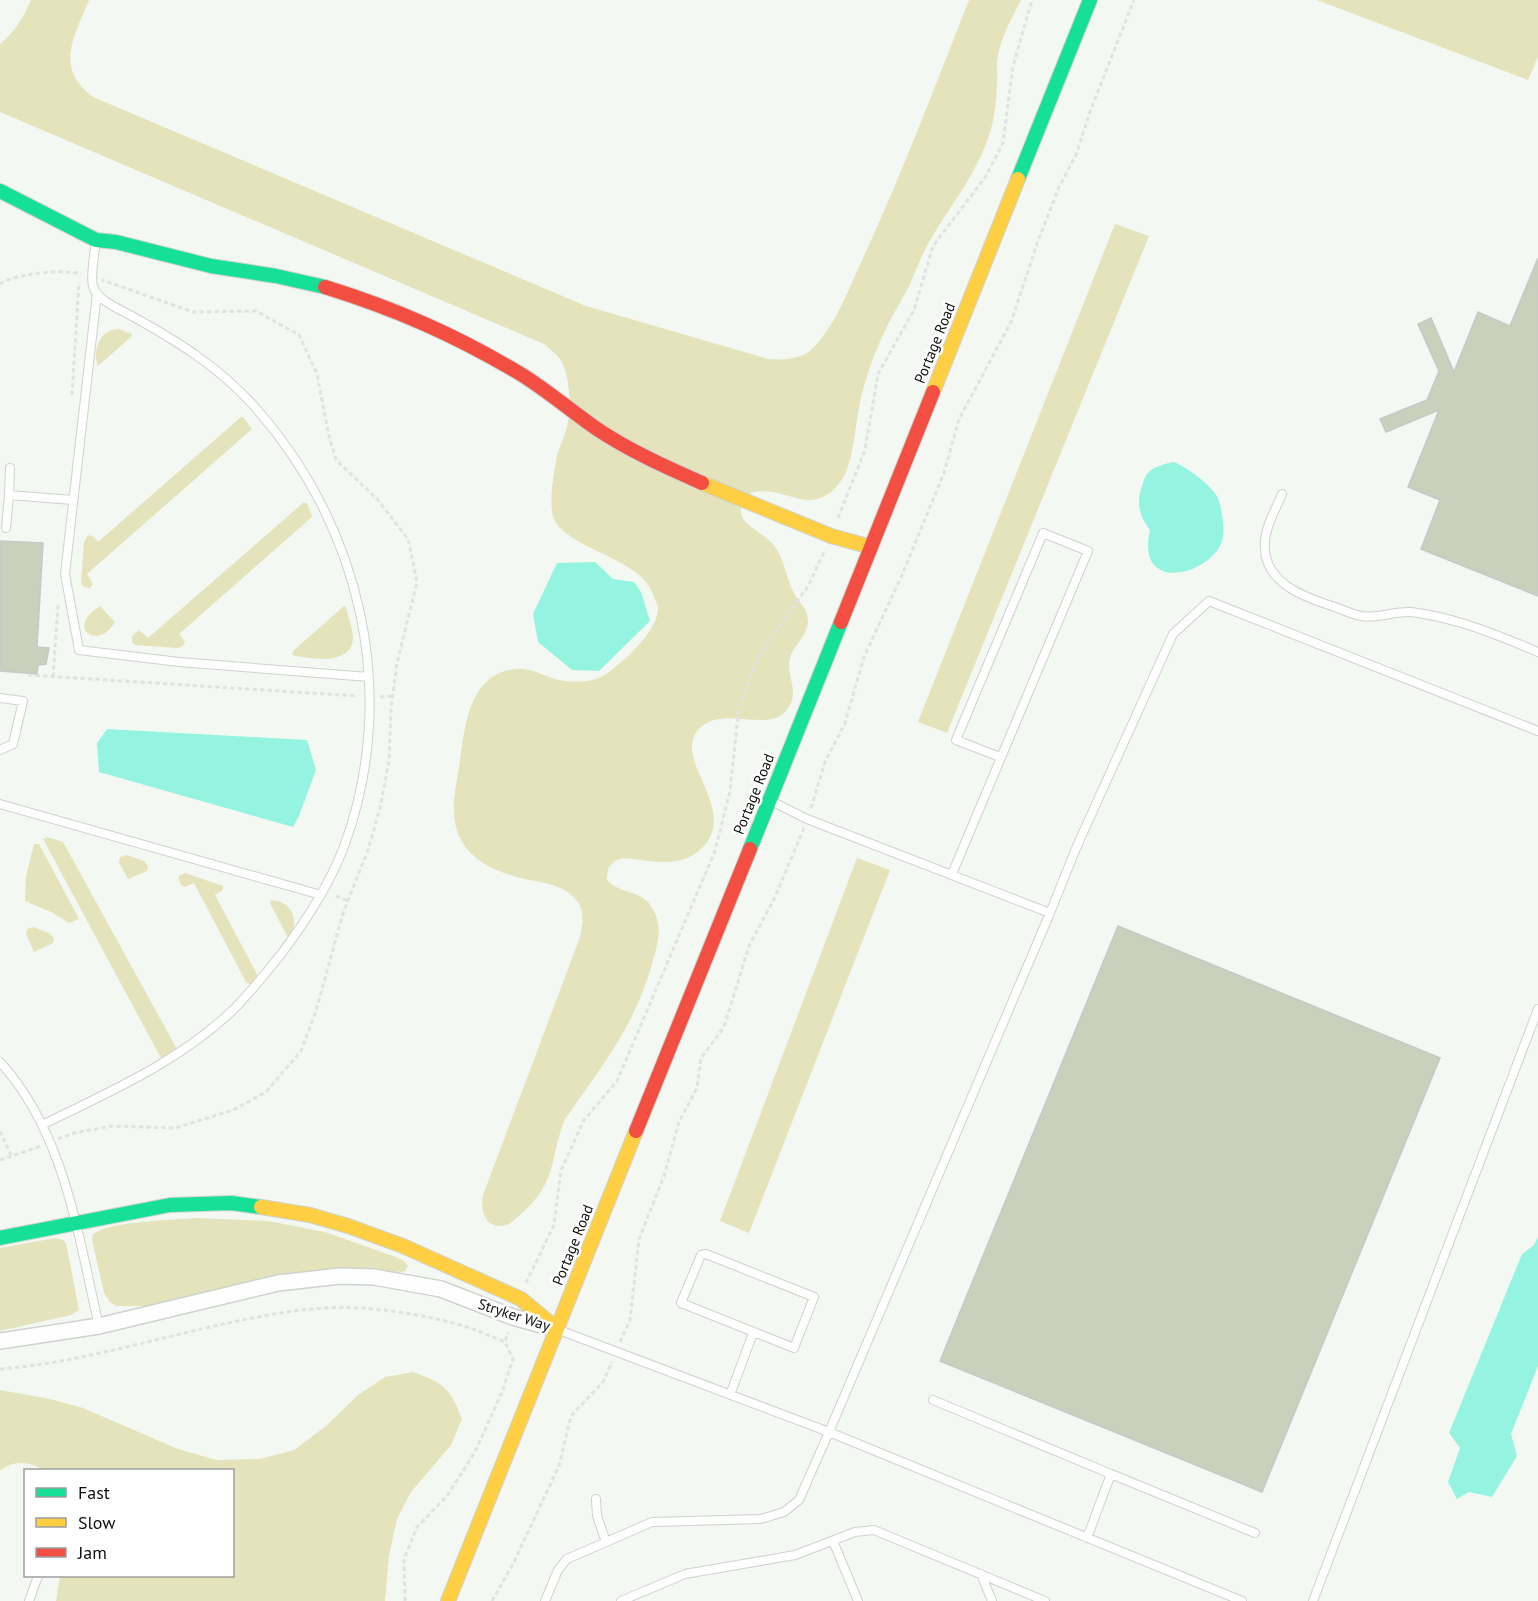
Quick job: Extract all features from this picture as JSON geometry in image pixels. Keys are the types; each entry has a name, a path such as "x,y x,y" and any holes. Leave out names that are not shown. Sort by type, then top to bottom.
{"main road":[{"name":"Portage Road","path":"448,1601 1090,0"},
{"path":"0,191 96,240 117,242 211,267 276,276 322,286 377,303 419,320 460,339 522,375 597,429 634,452 831,536 871,547"},
{"name":"Stryker Way","path":"0,1238 170,1205 231,1203 265,1207 310,1215 403,1246 520,1299 557,1329"}],"street":[{"name":"Stryker Way","path":"0,1341 99,1326 278,1283 340,1276 374,1277 441,1289 513,1317 557,1329"}],"lane":[{"path":"42,1125 166,1063 187,1049 232,1011 255,987 300,929 321,895 345,845 361,784 367,747 370,688 358,600 350,570 319,496 296,460 253,405 229,381 200,357 163,333 113,306 97,293 92,285 96,240"},
{"path":"97,293 65,574 79,650 179,663 369,676"},
{"path":"6,528 10,468"},
{"path":"1282,494 1267,528 1264,541 1265,556 1269,568 1292,591 1312,600 1363,616 1410,612 1455,622 1508,639 1538,652"},
{"path":"9,495 73,500"},
{"path":"952,874 1088,550 1043,533 956,740 1000,757"},
{"path":"545,1601 558,1570 567,1558 652,1522 761,1519 784,1512 800,1500 1077,846 1173,634 1209,601 1538,731"},
{"path":"0,698 23,701 13,744 0,750"},
{"path":"769,800 807,819 1050,913"},
{"path":"0,804 321,895"},
{"path":"1313,1601 1538,1009"},
{"path":"0,1062 17,1081 42,1125 55,1154 75,1223 99,1326"},
{"path":"706,1254 814,1297 794,1348 753,1333 681,1303 701,1255 706,1254"},
{"path":"557,1329 829,1432 1242,1601"},
{"path":"730,1395 753,1333"},
{"path":"933,1400 1255,1533"},
{"path":"1087,1538 1111,1474"},
{"path":"596,1499 597,1516 606,1542"},
{"path":"621,1601 685,1574 795,1555 855,1532 874,1530 1045,1601"},
{"path":"833,1540 858,1601"},
{"path":"981,1574 992,1601"},
{"path":"29,1601 37,1577"}],"path":[{"path":"520,1299 531,1270 554,1225 561,1170 584,1120 617,1081 715,851 730,791 739,707 759,656 808,586 831,536 865,450 878,374 914,310 933,246 986,176 1003,143 1013,66 1032,0"},
{"path":"492,1601 514,1562 559,1466 571,1416 603,1382 630,1320 639,1239 664,1176 679,1122 697,1088 701,1058 724,1027 749,946 775,897 807,819 825,762 845,723 864,657 902,575 944,473 959,419 1011,322 1038,241 1059,187 1076,155 1091,109 1134,0"},
{"path":"0,284 8,279 71,272 193,312 256,311 299,335 317,374 336,460 378,500"},
{"path":"28,675 358,696"},
{"path":"379,697 393,696"},
{"path":"336,896 348,901"},
{"path":"0,1131 11,1155"},
{"path":"0,1369 109,1351 265,1315 324,1308 360,1308 410,1315 466,1327 505,1342"},
{"path":"405,1601 404,1559 417,1527 447,1496 475,1452 502,1392 513,1359 505,1342 513,1317"}],"shaded area":[{"path":"31,0 89,0 73,39 71,63 74,75 81,86 93,97 586,306 768,359 781,359 799,357 810,351 823,337 836,316 918,130 969,0 1021,0 998,55 995,107 989,137 974,170 926,247 880,342 863,388 846,472 832,491 816,499 802,499 761,491 745,498 741,507 746,523 770,541 779,553 792,588 807,615 805,633 792,653 789,663 793,690 792,700 785,712 775,718 722,719 709,722 698,730 692,742 693,756 711,802 714,818 712,833 702,848 695,854 673,862 629,858 616,861 608,868 607,880 619,888 638,895 654,911 659,931 654,957 636,1007 616,1045 565,1119 551,1170 541,1191 533,1202 508,1224 493,1225 485,1218 482,1206 483,1195 580,937 582,915 578,902 566,891 492,868 471,853 463,843 454,817 454,801 464,732 479,691 488,680 500,673 521,669 574,682 602,677 635,649 648,633 657,615 657,604 645,581 632,570 567,534 557,524 552,511 553,483 557,456 568,422 569,398 566,373 560,359 554,353 544,344 0,112 0,44 18,24"},
{"path":"1317,0 1538,0 1538,57 1528,80"},
{"path":"1115,224 1149,236 947,733 918,722"},
{"path":"119,329 132,336 98,366 96,353 102,336"},
{"path":"241,417 252,429 87,574 93,584 90,588 84,587 81,583 84,542 88,535 94,537 98,542"},
{"path":"1174,462 1197,476 1217,496 1224,529 1222,541 1215,553 1191,569 1177,573 1164,571 1154,564 1148,551 1150,530 1143,520 1139,504 1140,492 1147,474 1156,467"},
{"path":"303,503 307,503 312,517 179,634 185,642 183,646 178,648 135,645 132,642 132,636 139,630 148,638"},
{"path":"595,562 613,579 634,582 641,592 650,621 599,671 572,670 538,642 533,614 557,563"},
{"path":"100,606 115,622 106,633 94,636 85,631 84,627 86,619"},
{"path":"344,606 353,639 351,648 337,657 328,659 292,655 293,651"},
{"path":"107,729 307,740 316,770 293,827 99,772 97,743"},
{"path":"47,837 63,842 178,1051 162,1060 43,839"},
{"path":"34,844 39,844 79,919 69,923 25,901 26,876"},
{"path":"127,855 144,861 148,866 147,871 128,879 119,862 120,857"},
{"path":"857,858 890,870 749,1233 720,1221"},
{"path":"185,873 223,886 223,890 215,895 258,976 258,979 251,985 246,982 194,883 185,887 179,881 179,876"},
{"path":"271,900 284,904 292,912 294,922 291,935 287,936 270,903"},
{"path":"33,927 49,933 54,938 53,943 34,952 26,934 27,929"},
{"path":"197,1218 268,1221 325,1232 396,1257 408,1266 405,1271 401,1272 377,1270 156,1306 116,1306 110,1302 104,1293 92,1240 93,1234 113,1226"},
{"path":"1538,1237 1538,1366 1511,1434 1517,1456 1492,1497 1469,1492 1457,1499 1448,1482 1460,1448 1449,1433 1522,1254 1534,1245"},
{"path":"55,1238 66,1243 79,1310 71,1315 0,1331 0,1248"},
{"path":"413,1372 432,1380 449,1393 462,1419 451,1445 411,1492 397,1519 389,1555 385,1601 56,1601 60,1577 234,1577 234,1469 41,1469 32,1465 16,1463 0,1471 0,1390 50,1399 83,1408 178,1449 216,1460 260,1459 294,1450 326,1426 358,1395 385,1377"}],"building":[{"path":"1538,258 1538,596 1421,549 1440,500 1408,487 1439,410 1386,432 1380,419 1427,400 1439,371 1418,324 1431,318 1454,372 1478,312 1510,326"},
{"path":"0,541 43,543 37,647 49,648 46,664 38,665 37,674 0,671"},
{"path":"1118,926 1440,1058 1262,1492 940,1361"}],"traffic: fast":[{"path":"1018,179 1090,0"},
{"path":"0,191 96,240 116,242 211,266 276,276 325,287"},
{"path":"750,849 841,622"},
{"path":"0,1238 170,1205 231,1203 261,1207"}],"traffic: slow":[{"path":"933,392 1018,179"},
{"path":"702,483 831,536 871,547"},
{"path":"448,1601 636,1131"},
{"path":"261,1207 310,1215 403,1246 521,1299 557,1329"}],"traffic: jam":[{"path":"325,287 401,314 472,347 549,393 610,437 702,483"},
{"path":"841,622 933,392"},
{"path":"636,1131 750,849"}]}
